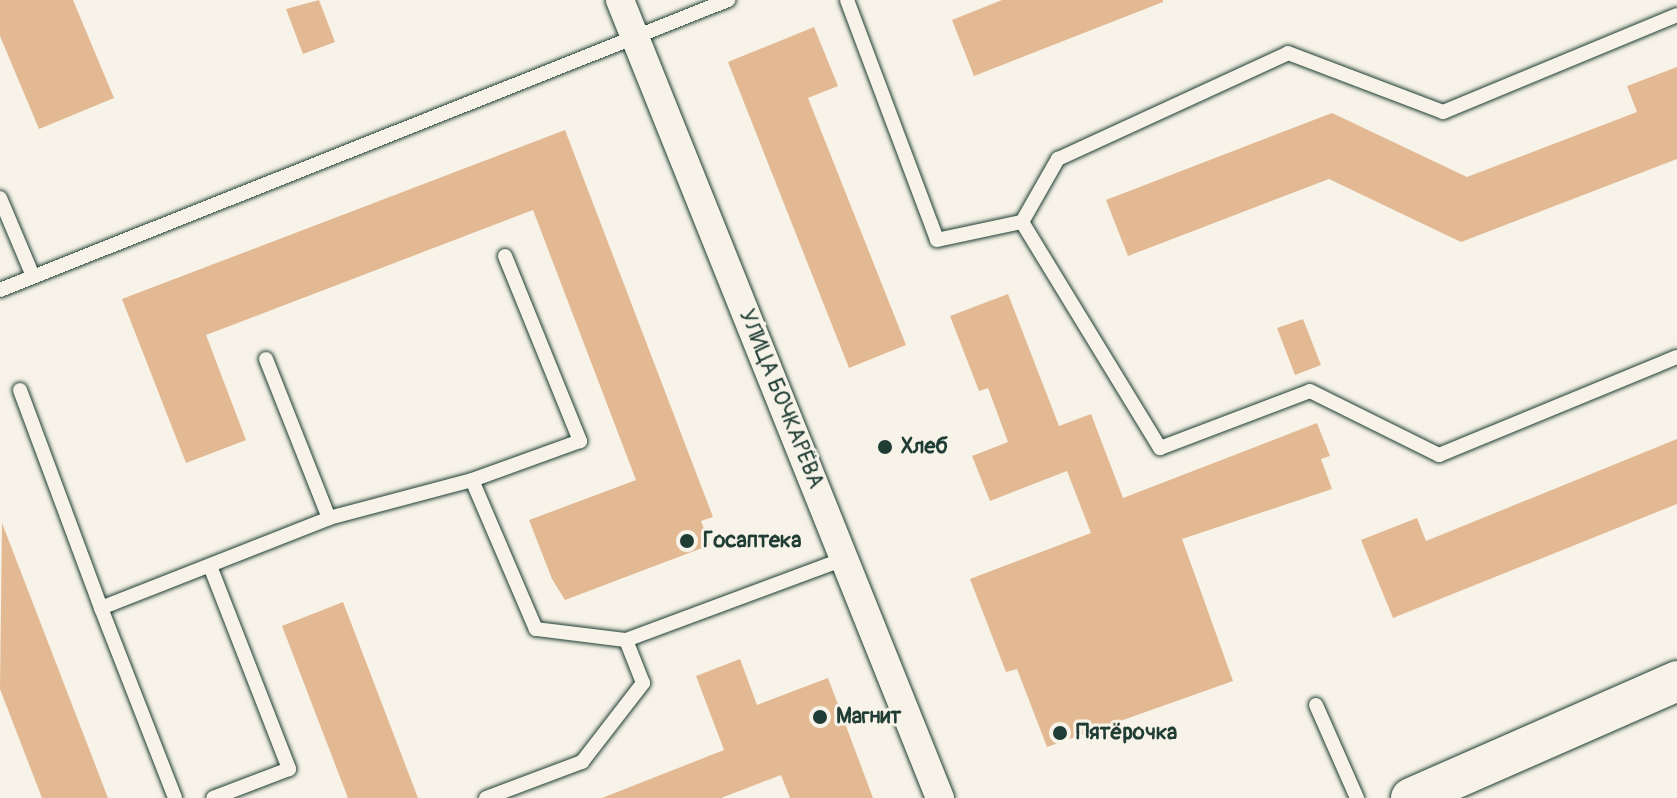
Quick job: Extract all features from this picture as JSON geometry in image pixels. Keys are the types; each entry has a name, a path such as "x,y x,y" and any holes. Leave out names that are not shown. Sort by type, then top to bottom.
{"street":[{"name":"УЛИЦА БОЧКАРЁВА","path":"620,0 940,798"},
{"path":"1411,798 1677,681"}],"lane":[{"path":"0,290 728,0"},
{"path":"847,0 937,240 1022,222 1058,159 1288,53 1443,112 1677,15"},
{"path":"0,198 33,276"},
{"path":"1022,222 1160,448 1310,391 1439,455 1677,357"},
{"path":"101,608 329,518 472,480 580,441 505,256"},
{"path":"266,359 329,518"},
{"path":"20,390 175,798"},
{"path":"472,480 536,629 626,640 846,558"},
{"path":"210,566 289,769 213,798"},
{"path":"486,798 582,762 643,683 626,640"},
{"path":"1316,705 1357,798"}],"building":[{"path":"0,0 73,0 114,98 39,129 0,36"},
{"path":"319,0 335,42 303,54 286,9"},
{"path":"1002,0 1163,2 974,76 952,20"},
{"path":"814,27 838,86 808,98 906,345 849,368 728,62"},
{"path":"1677,67 1677,159 1461,242 1329,179 1128,256 1106,200 1332,113 1467,177 1637,112 1627,86"},
{"path":"565,130 713,517 701,521 710,545 565,600 552,579 529,520 636,480 533,210 206,335 246,440 186,463 122,299"},
{"path":"1008,294 1059,426 1091,414 1123,498 1317,423 1330,456 1321,459 1332,489 1182,539 1233,681 1047,747 1017,669 1006,672 970,579 1091,533 1067,471 990,501 972,456 1008,442 988,388 979,391 950,316"},
{"path":"1303,319 1321,365 1295,375 1277,328"},
{"path":"1677,439 1677,504 1393,618 1361,540 1417,518 1426,541"},
{"path":"2,523 108,798 42,798 0,689"},
{"path":"343,602 418,798 348,798 282,626"},
{"path":"740,659 757,705 828,678 873,798 790,798 781,775 721,798 602,798 724,750 696,676"}],"place":[{"name":"Хлеб","path":"885,447"},
{"name":"Госаптека","path":"687,541"},
{"name":"Магнит","path":"820,717"},
{"name":"Пятёрочка","path":"1060,733"}]}
